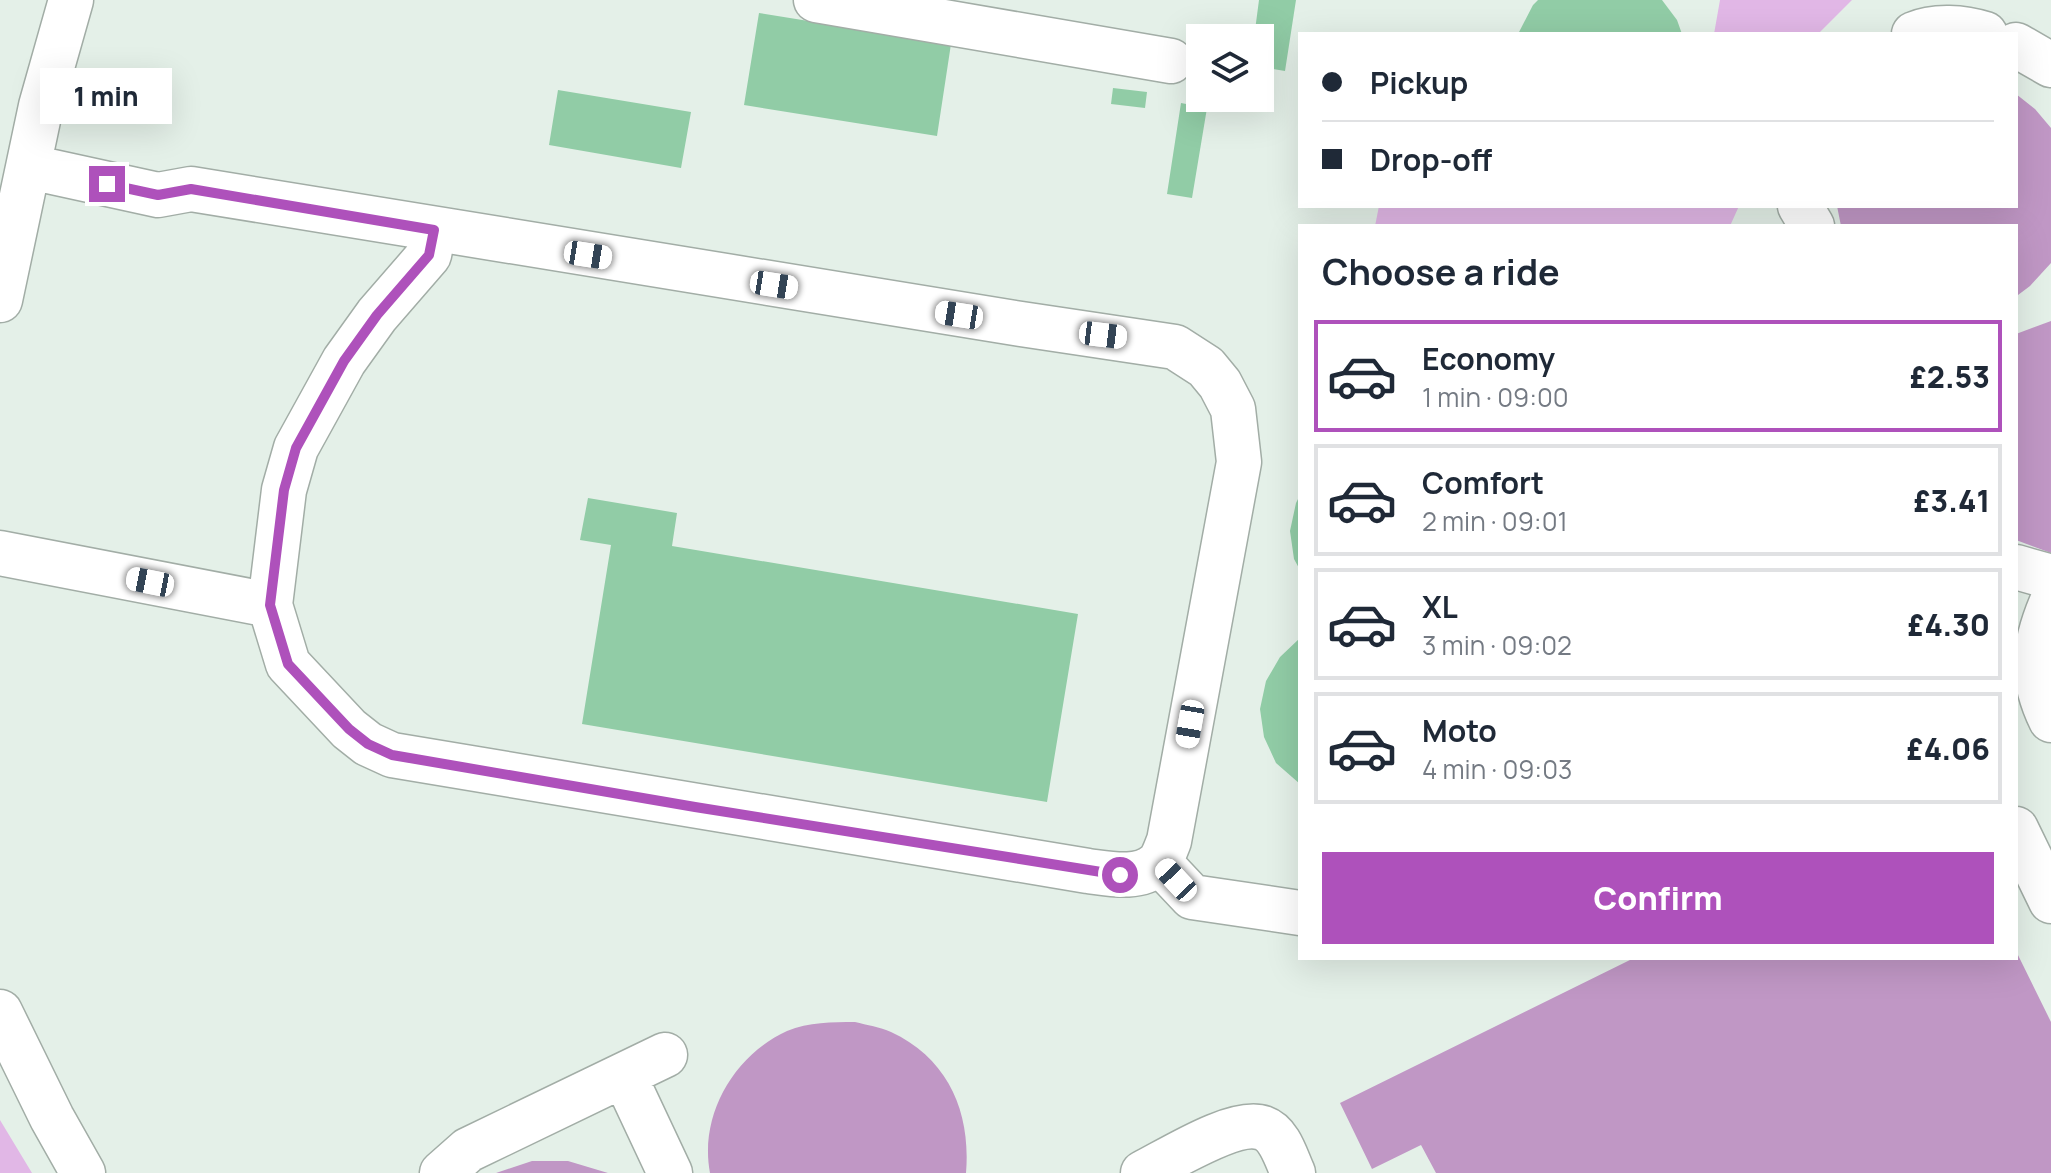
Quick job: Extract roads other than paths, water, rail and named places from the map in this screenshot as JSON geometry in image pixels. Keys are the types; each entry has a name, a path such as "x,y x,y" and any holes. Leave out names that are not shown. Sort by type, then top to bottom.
{"lane":[{"path":"0,300 41,106 71,0"},
{"path":"816,0 1171,61"},
{"path":"1920,32 1968,29 1978,32"},
{"path":"2018,46 2051,65"},
{"path":"30,167 158,195 191,189 990,320 1175,347 1206,367 1220,384 1233,409 1239,462 1169,841 1159,862 1142,872 1120,875 1088,871 392,755 368,744 349,729 288,664 270,605 284,490 296,448 344,361 377,315 429,255 434,230"},
{"path":"0,553 270,605"},
{"path":"2018,568 2051,577"},
{"path":"2051,604 2036,647 2035,670 2043,703 2051,720"},
{"path":"2018,833 2051,901"},
{"path":"1159,862 1192,897 1298,913"},
{"path":"0,1012 83,1173"},
{"path":"442,1173 468,1150 665,1055"},
{"path":"624,1075 670,1173"},
{"path":"1143,1173 1226,1132 1254,1127 1264,1128 1277,1139 1293,1173"}]}
